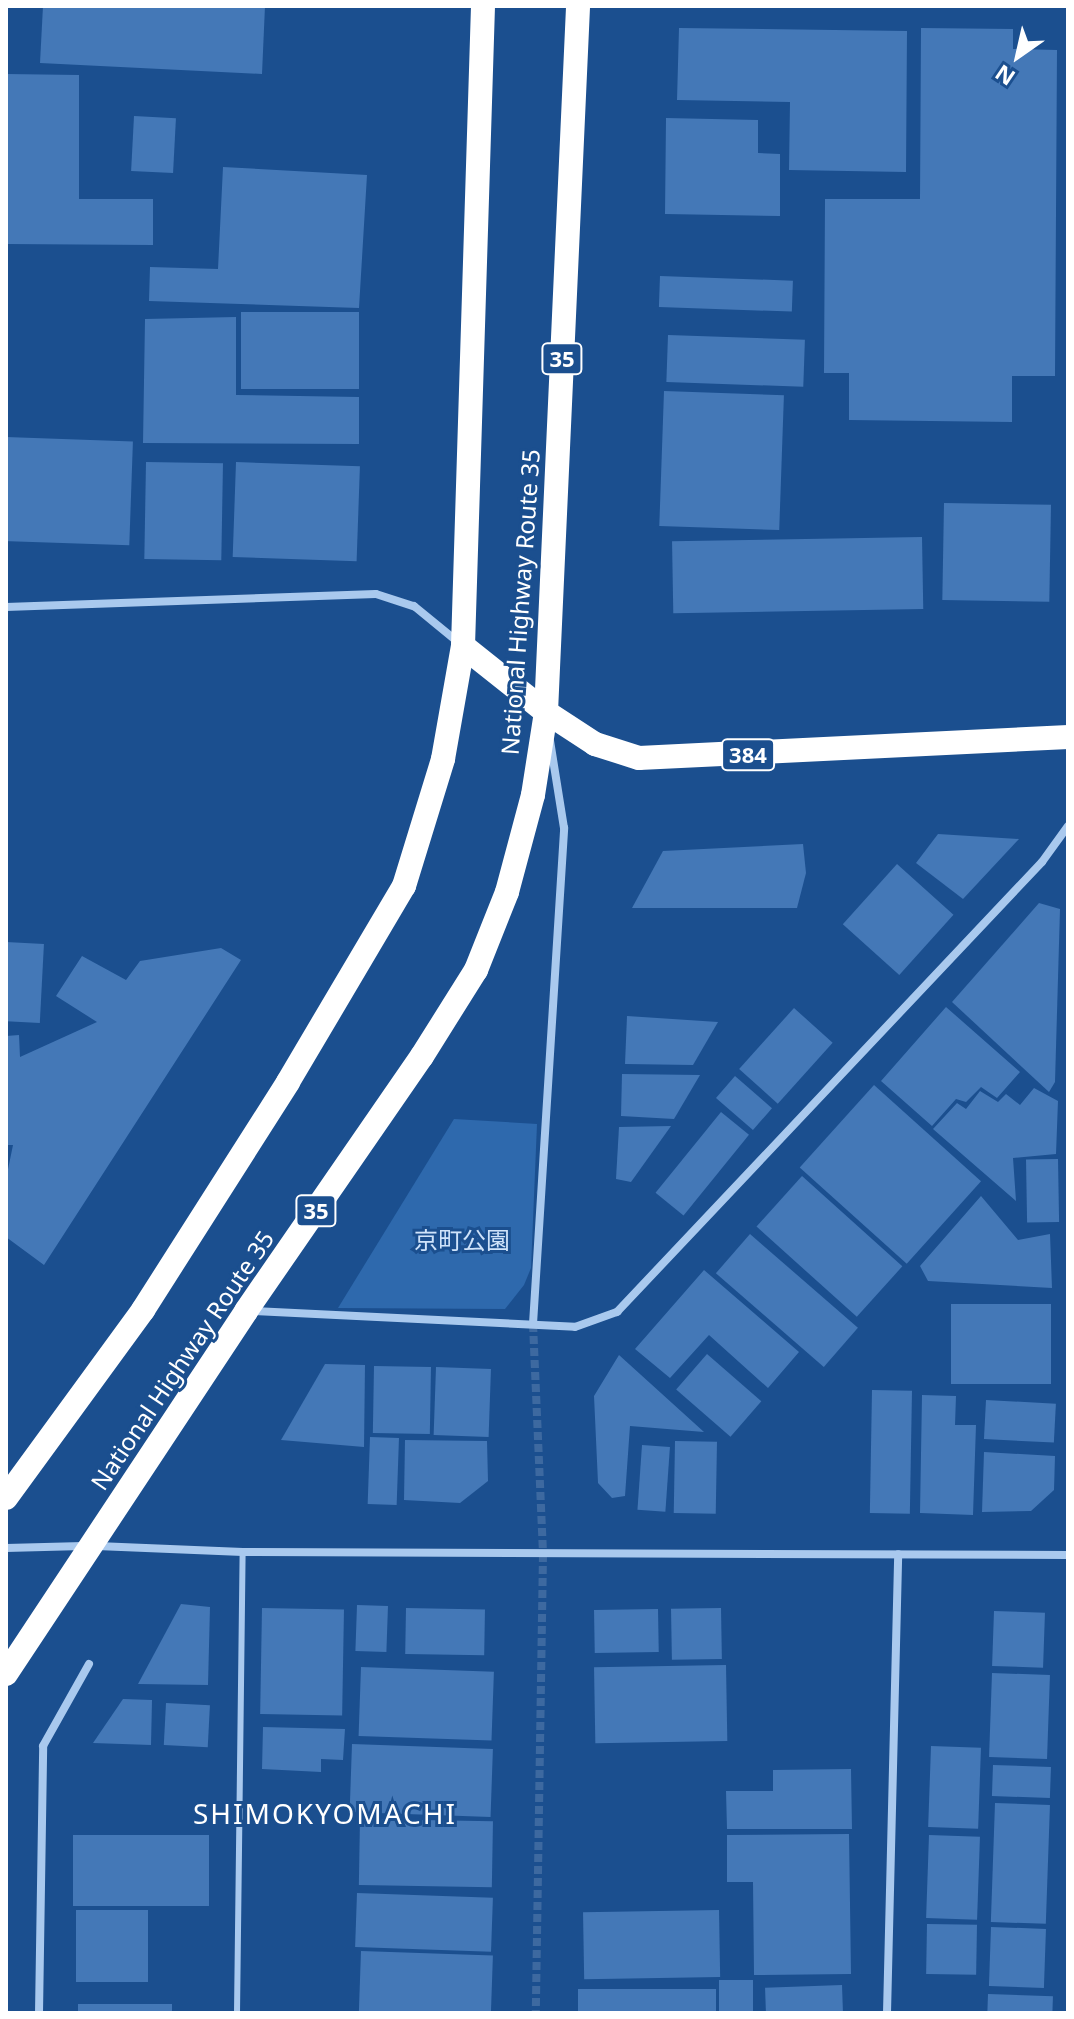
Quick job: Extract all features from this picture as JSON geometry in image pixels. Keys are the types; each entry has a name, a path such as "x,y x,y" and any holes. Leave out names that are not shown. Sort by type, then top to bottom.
{"highway":[{"path":"6,1498 143,1310 288,1082 404,886 443,759 463,646 483,6"},
{"name":"National Highway Route 35","path":"6,1674 476,970 507,892 533,795 546,712 578,6"},
{"name":"384","path":"463,646 546,712 595,744 639,758 1068,737"}],"street":[{"path":"6,607 376,594 414,606 463,646"},
{"path":"533,1324 564,828 546,712"},
{"path":"246,1311 575,1327 617,1312 1042,862 1068,826"},
{"path":"6,1548 92,1546 243,1552 1068,1555"},
{"path":"887,2013 898,1554"},
{"path":"39,2013 43,1746 89,1664"}],"lane":[{"path":"237,2013 243,1552"}],"green space":[{"name":"京町公園","path":"454,1119 537,1124 531,1268 524,1285 505,1309 338,1308"}],"building":[{"path":"43,6 265,6 262,74 40,63"},
{"path":"679,28 907,31 906,172 789,170 790,102 677,100"},
{"path":"921,28 1013,29 1013,49 1057,50 1055,376 1012,376 1012,422 849,420 849,373 824,373 825,199 920,199"},
{"path":"6,74 79,75 79,199 153,199 153,245 6,244"},
{"path":"134,116 176,118 173,173 131,171"},
{"path":"666,118 758,120 758,153 780,154 780,216 665,214"},
{"path":"223,167 367,175 359,308 149,301 150,267 218,269"},
{"path":"660,276 793,281 792,312 659,307"},
{"path":"241,312 359,312 359,389 241,389"},
{"path":"236,317 236,395 359,397 359,444 143,443 145,319"},
{"path":"668,335 805,340 803,387 666,382"},
{"path":"664,391 784,395 779,530 659,526"},
{"path":"6,437 133,441 129,545 6,541"},
{"path":"146,462 223,463 221,560 144,559"},
{"path":"236,462 360,466 357,561 233,557"},
{"path":"944,503 1051,505 1049,602 942,600"},
{"path":"922,537 923,609 673,613 672,541"},
{"path":"938,834 1019,839 963,899 916,863"},
{"path":"803,844 806,873 797,908 632,908 663,851"},
{"path":"897,864 953,915 899,975 843,924"},
{"path":"1039,903 1060,909 1055,1082 1049,1092 952,1002"},
{"path":"6,942 44,944 40,1023 6,1021"},
{"path":"221,948 241,960 44,1265 6,1237 6,1179 13,1145 6,1145 6,1036 19,1035 20,1057 97,1022 56,996 82,956 126,980 140,961"},
{"path":"946,1007 1020,1072 997,1098 981,1087 966,1102 956,1099 932,1126 881,1081"},
{"path":"794,1008 833,1043 778,1104 739,1069"},
{"path":"627,1016 718,1022 693,1065 625,1064"},
{"path":"622,1074 700,1075 674,1119 621,1116"},
{"path":"735,1076 772,1108 753,1130 716,1098"},
{"path":"874,1085 981,1181 907,1264 800,1167"},
{"path":"1034,1088 1058,1101 1056,1154 1013,1158 1016,1201 933,1129 957,1103 966,1109 980,1091 998,1102 1006,1094 1020,1105"},
{"path":"721,1112 749,1135 684,1215 656,1193"},
{"path":"671,1126 631,1182 616,1179 619,1127"},
{"path":"1058,1159 1059,1222 1027,1223 1026,1160"},
{"path":"802,1176 902,1266 857,1317 756,1227"},
{"path":"981,1196 1018,1240 1050,1234 1052,1288 928,1281 920,1266"},
{"path":"750,1234 858,1328 824,1367 716,1273"},
{"path":"704,1270 799,1352 768,1388 709,1335 670,1378 635,1349"},
{"path":"951,1304 1051,1304 1051,1384 951,1384"},
{"path":"707,1354 761,1401 731,1437 676,1389"},
{"path":"619,1355 704,1432 630,1426 625,1496 612,1498 598,1483 594,1396"},
{"path":"325,1364 365,1365 364,1447 281,1440"},
{"path":"374,1366 431,1367 430,1434 373,1433"},
{"path":"436,1367 491,1369 489,1437 434,1435"},
{"path":"872,1390 912,1391 910,1514 870,1513"},
{"path":"922,1395 956,1396 955,1425 976,1425 973,1515 920,1513"},
{"path":"986,1400 1056,1404 1054,1443 984,1439"},
{"path":"370,1437 399,1438 397,1505 368,1504"},
{"path":"405,1440 487,1441 488,1481 460,1503 404,1500"},
{"path":"675,1441 717,1442 716,1514 674,1513"},
{"path":"642,1445 670,1447 665,1512 637,1510"},
{"path":"984,1452 1055,1456 1054,1490 1031,1511 982,1512"},
{"path":"181,1604 210,1607 208,1685 138,1684"},
{"path":"357,1605 388,1606 386,1652 355,1651"},
{"path":"262,1608 344,1609 342,1715 260,1714"},
{"path":"406,1608 485,1609 484,1655 405,1654"},
{"path":"721,1608 722,1659 672,1660 671,1609"},
{"path":"658,1609 659,1652 595,1653 594,1610"},
{"path":"994,1611 1045,1613 1043,1668 992,1666"},
{"path":"726,1665 727,1741 595,1743 594,1667"},
{"path":"361,1667 494,1672 492,1741 359,1736"},
{"path":"992,1673 1050,1675 1047,1759 989,1757"},
{"path":"123,1699 152,1700 151,1745 93,1743"},
{"path":"166,1703 210,1705 208,1747 164,1745"},
{"path":"263,1727 345,1729 343,1760 321,1759 321,1772 262,1769"},
{"path":"352,1744 493,1749 491,1817 350,1812"},
{"path":"931,1746 981,1748 978,1829 928,1827"},
{"path":"993,1765 1051,1767 1050,1798 992,1796"},
{"path":"851,1769 852,1829 727,1829 726,1791 773,1791 773,1770"},
{"path":"995,1803 1050,1805 1046,1924 991,1922"},
{"path":"360,1819 493,1821 492,1887 359,1885"},
{"path":"849,1834 851,1974 754,1975 753,1882 727,1882 727,1835"},
{"path":"73,1835 209,1835 209,1906 73,1906"},
{"path":"929,1835 980,1837 977,1920 926,1918"},
{"path":"357,1893 493,1898 491,1952 355,1947"},
{"path":"76,1910 148,1910 148,1982 76,1982"},
{"path":"719,1910 720,1977 584,1979 583,1912"},
{"path":"927,1924 977,1925 976,1975 926,1974"},
{"path":"991,1927 1046,1929 1044,1988 989,1986"},
{"path":"361,1951 493,1956 491,2013 359,2013"},
{"path":"719,1980 753,1980 753,2013 719,2013"},
{"path":"842,1985 843,2013 766,2013 765,1988"},
{"path":"578,1989 716,1989 716,2013 578,2013"},
{"path":"988,1994 1053,1996 1052,2013 987,2013"},
{"path":"78,2004 172,2004 172,2013 78,2013"}],"tunnel":[{"path":"533,1324 543,1554 536,2013"}],"district":[{"name":"SHIMOKYOMACHI","path":"325,1813"}]}
